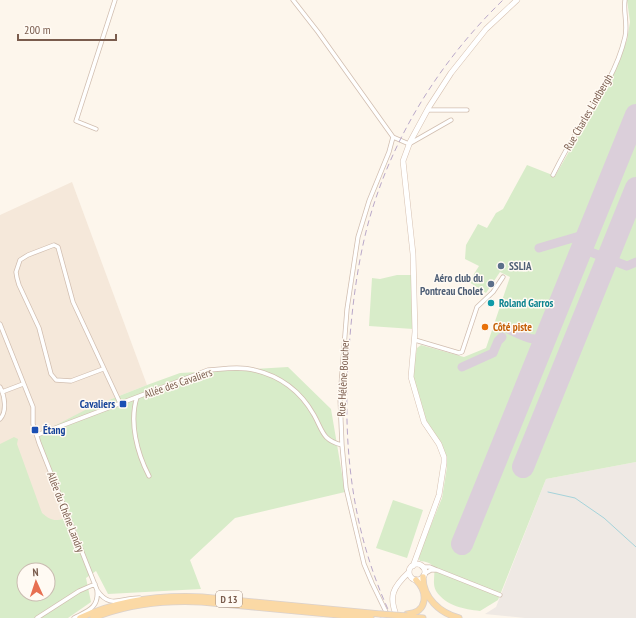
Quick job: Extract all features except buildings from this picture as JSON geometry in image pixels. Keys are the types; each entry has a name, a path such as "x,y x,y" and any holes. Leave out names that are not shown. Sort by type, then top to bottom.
{"main road":[{"path":"423,575 424,586 429,598 443,611 459,618"},
{"path":"407,615 418,611 424,604 424,594 412,576"},
{"name":"D 13","path":"80,618 104,608 145,598 178,596 380,614 407,615 423,618"},
{"name":"D 13","path":"93,618 118,610 156,602 179,601 371,618"}],"street":[{"path":"96,129 76,121 115,0"},
{"path":"293,0 318,32 393,137 409,144"},
{"path":"412,576 413,566 439,495 444,463 442,450 437,440 424,422 414,389 412,369 415,340 413,254 404,161 409,144 428,110 451,74 486,29 517,0"},
{"name":"Rue Charles Lindbergh","path":"552,175 605,87 615,64 626,29 625,0"},
{"path":"428,110 467,110"},
{"path":"409,144 451,120"},
{"name":"Rue Hélène Boucher","path":"389,618 362,558 346,488 340,398 346,316 358,237 369,201 389,152 393,137"},
{"path":"103,369 71,381 56,380 51,374 39,328 16,278 17,266 20,260 28,254 54,245 58,247 73,302 120,403"},
{"path":"415,340 459,353 462,352 477,308 493,292 503,277"},
{"name":"Allée du Chêne Landry","path":"0,324 33,407 33,424 37,435 97,590"},
{"name":"Allée des Cavaliers","path":"37,435 208,370 236,368 254,369 278,379 292,388 306,403 314,415 323,435 331,441 342,445"},
{"path":"2,392 23,384"},
{"path":"0,387 2,392 4,414 0,420"},
{"path":"137,397 135,413 135,438 149,476"},
{"path":"416,558 424,570 423,575"},
{"path":"413,566 432,568 500,595"},
{"path":"397,618 391,599 392,592 401,581 412,576 423,575 431,570 437,570"},
{"path":"37,618 79,591 95,584"},
{"path":"97,590 104,599 108,601 116,602 145,598"},
{"path":"74,618 94,606 98,599 97,590"}],"shaded area":[{"path":"72,182 147,385 91,407 65,518 44,525 0,451 0,215"},
{"path":"636,462 636,618 525,618 485,614 496,607 546,479"}],"green space":[{"path":"627,0 636,0 636,462 546,479 498,600 480,611 462,608 450,603 440,596 434,586 434,568 427,562 420,561 418,557 442,498 447,467 442,445 427,423 413,381 413,370 417,348 421,345 464,357 486,348 510,277 500,272 486,293 469,282 479,266 465,259 466,245 478,224 487,228 496,213 503,209 527,165 555,176 606,87 627,40 630,22"},
{"path":"397,275 411,275 413,329 369,326 372,278 380,279"},
{"path":"288,367 331,409 345,492 235,518 190,560 201,589 108,594 96,571 86,578 91,602 68,618 0,618 0,444 14,437 18,439 17,444 42,513 53,520 65,518 35,436 91,407 180,373"},
{"path":"393,500 423,510 407,558 376,548"}],"waterway":[{"path":"548,492 575,498 604,518 636,547"}],"taxiway":[{"path":"539,248 583,235 592,223"},
{"path":"579,255 584,251 588,251 627,266 636,262"},
{"path":"508,329 533,339 538,339 547,334"},
{"path":"462,367 493,353 498,341 502,337"},
{"path":"534,339 539,345 539,353"}],"runway":[{"path":"462,544 636,115"},
{"path":"523,467 636,188"}],"railway":[{"path":"392,618 368,556 360,525 349,462 347,429 348,363 352,311 360,258 368,224 378,192 404,132 420,103 459,49 503,0"}],"place":[{"name":"SSLIA","path":"501,266"},
{"name":"Aéro club du Pontreau Cholet","path":"491,284"},
{"name":"Roland Garros","path":"491,303"},
{"name":"Côté piste","path":"485,327"},
{"name":"Cavaliers","path":"123,404"},
{"name":"Étang","path":"35,430"}]}
